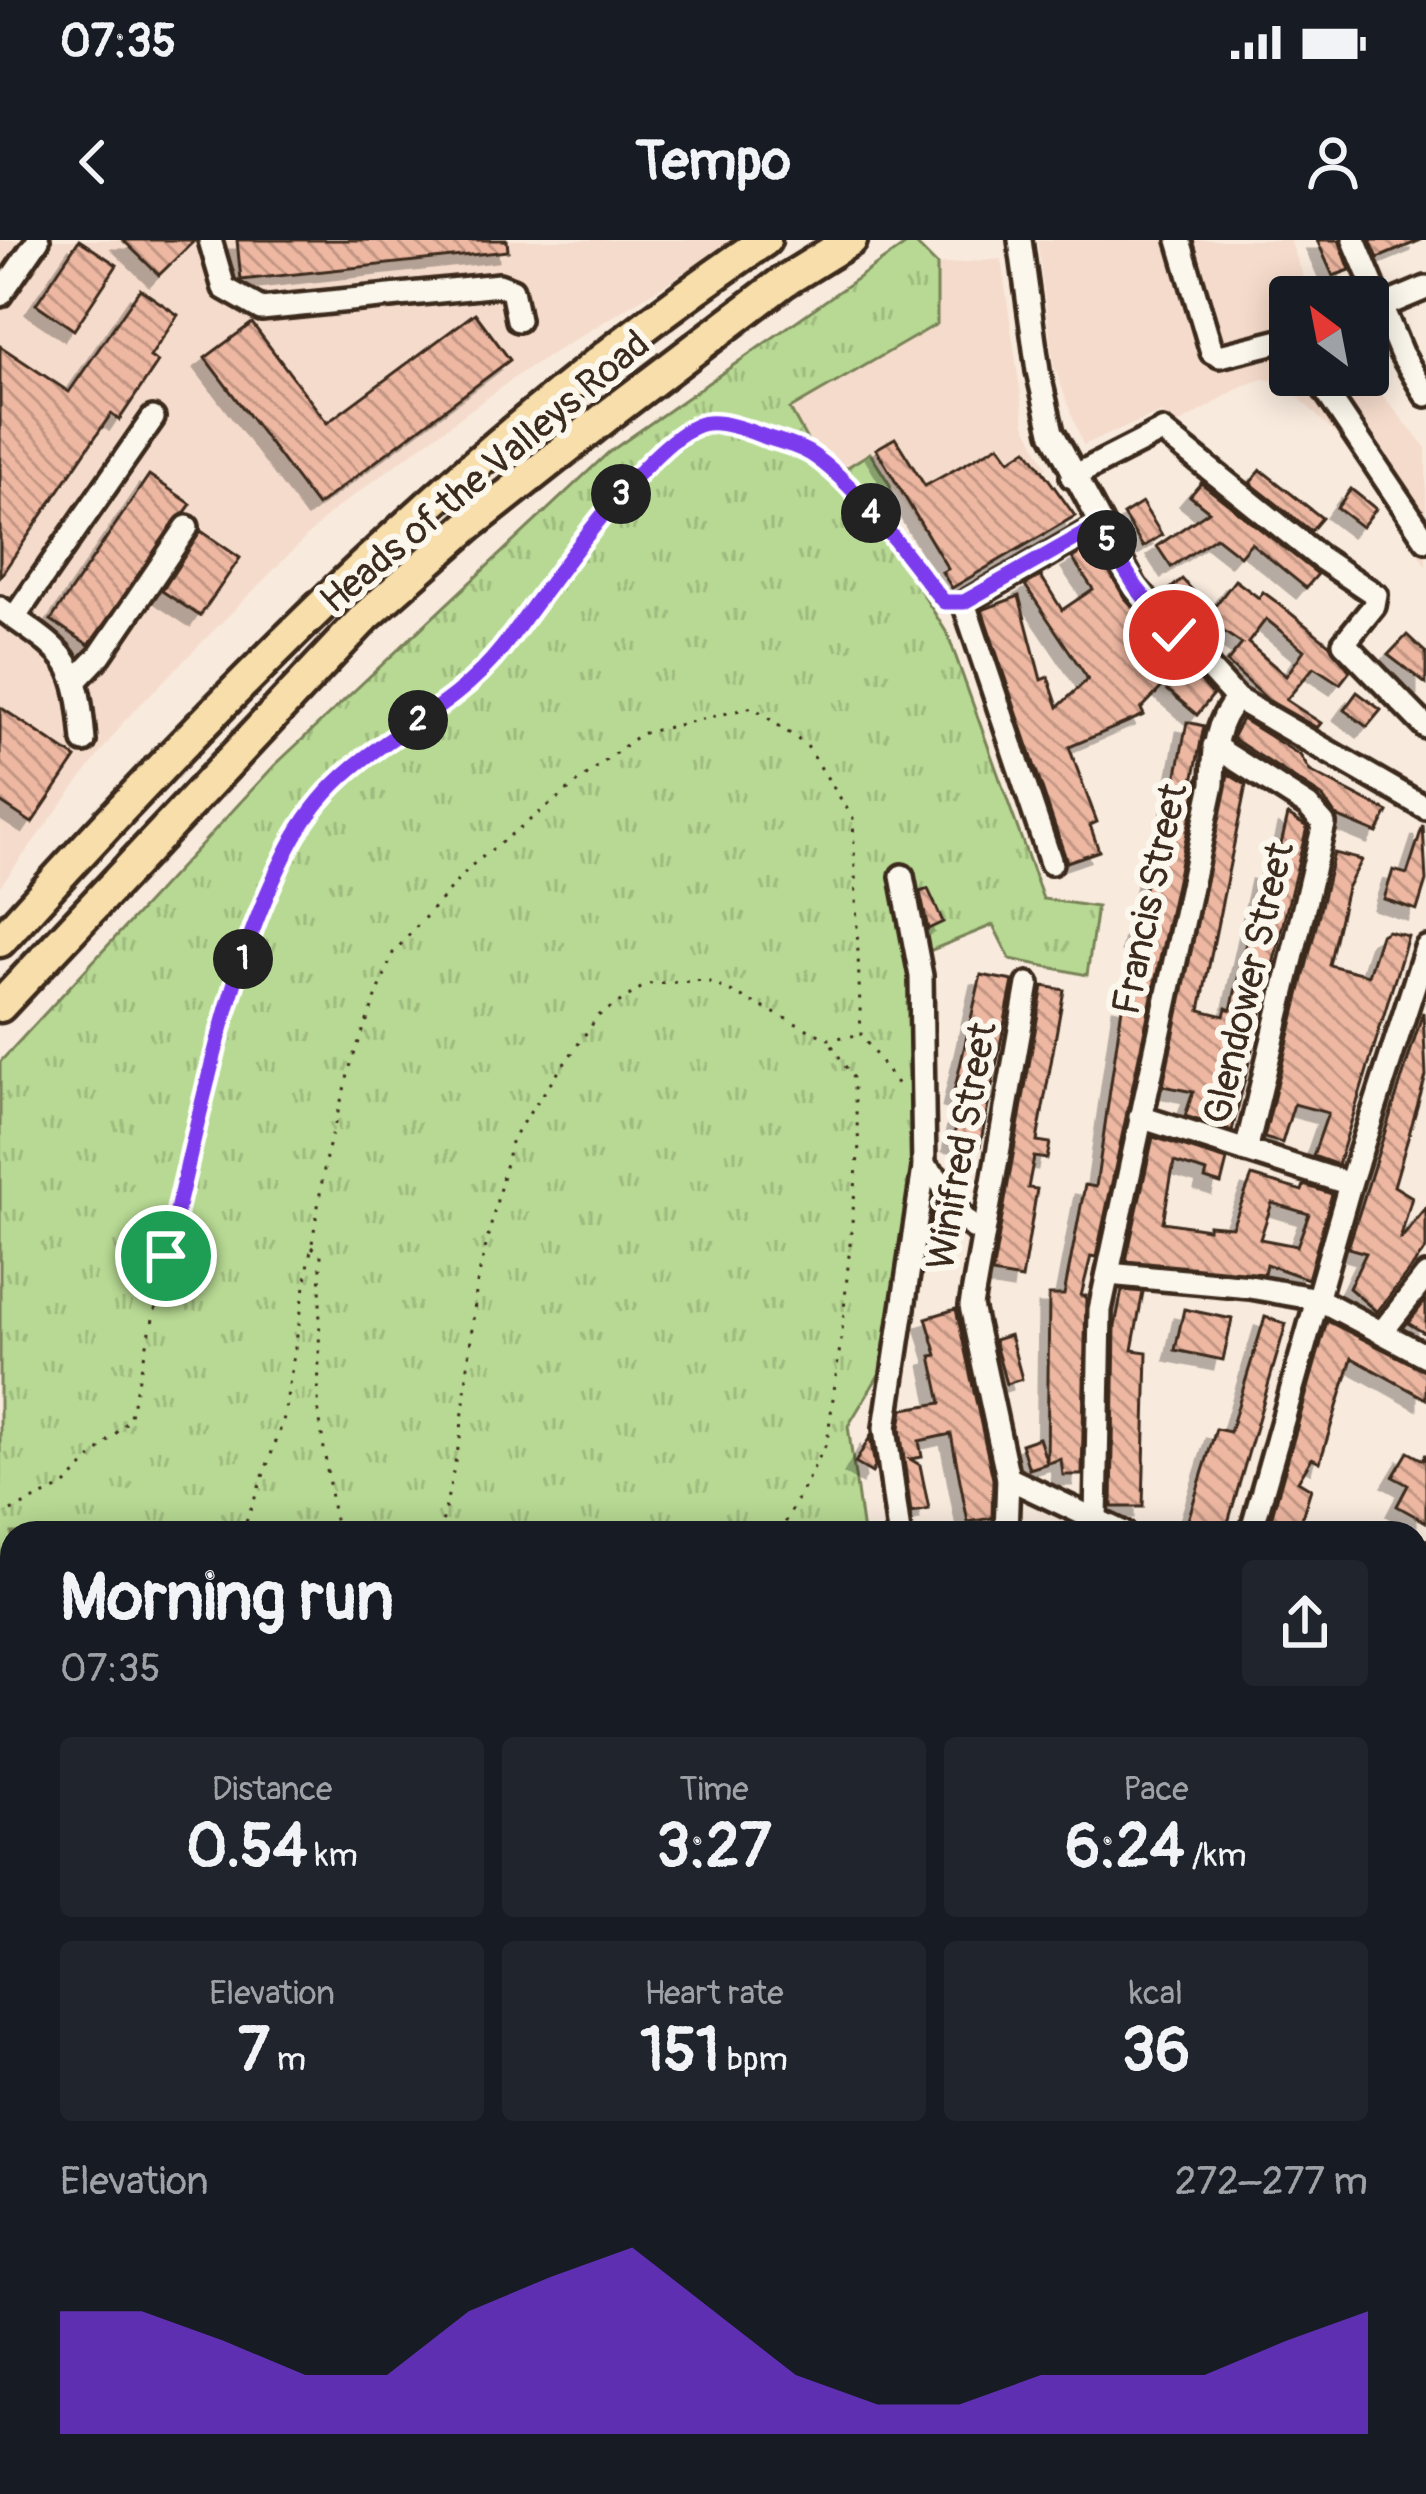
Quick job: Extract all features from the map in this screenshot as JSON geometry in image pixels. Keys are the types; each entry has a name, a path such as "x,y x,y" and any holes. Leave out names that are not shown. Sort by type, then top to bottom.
{"highway":[{"name":"Heads of the Valleys Road","path":"0,941 158,766 385,542 580,377 765,240"},
{"name":"Heads of the Valleys Road","path":"0,1006 365,617 611,412 783,282 851,240"}],"street":[{"path":"0,295 38,240"},
{"path":"211,240 224,288 262,309 499,285 512,290 518,320"},
{"path":"1020,240 1046,410 1072,477 1136,587 1237,699 1426,808"},
{"path":"1180,240 1212,352 1220,356 1269,344"},
{"path":"1354,240 1370,276"},
{"path":"1389,303 1426,288"},
{"path":"1389,318 1424,388"},
{"path":"1329,396 1426,540"},
{"path":"84,740 79,677 51,645 7,613 153,418"},
{"path":"1072,477 1162,431 1319,557 1376,596 1374,606 1344,643 1426,727"},
{"path":"1051,862 964,602 1098,526"},
{"path":"79,677 100,655 187,527"},
{"name":"Francis Street","path":"1096,1520 1100,1310 1213,784 1214,746 1221,722 1237,699"},
{"name":"Glendower Street","path":"1214,746 1308,806 1324,824 1246,1151"},
{"path":"897,1521 885,1428 924,1168 921,976 902,898 902,876"},
{"path":"1254,1521 1350,1184 1419,995 1426,948"},
{"name":"Winifred Street","path":"1006,1521 1008,1478 971,1306 1028,984"},
{"path":"1140,1117 1350,1184"},
{"path":"924,1168 935,1173 969,1228 983,1232"},
{"path":"1108,1274 1318,1299 1426,1356"},
{"path":"1382,1332 1426,1276"},
{"path":"1008,1478 1096,1520"}],"path":[{"path":"0,1516 64,1486 129,1420 223,1024 259,910 319,796 358,758 476,681 641,470 680,434 707,423 744,429 810,454 866,508 944,602 964,602"},
{"path":"246,1521 283,1422 326,1157 352,1060 393,953 471,866 640,734 753,707 808,746 853,818 861,1035 885,1062 922,1123"},
{"path":"443,1521 460,1439 477,1283 512,1138 598,1016 647,984 706,980 828,1039 853,1078 859,1145 827,1442 786,1521"},
{"path":"828,1039 861,1035"},
{"path":"312,1247 321,1254 318,1407 334,1521"}],"shaded area":[{"path":"0,240 737,240 522,372 330,513 125,720 0,886"},
{"path":"1037,240 1290,240 1303,276 1269,276 1269,380 1242,386 1176,426 1160,413 1083,445 1054,366"},
{"path":"1001,259 1025,424 1047,468 995,487 920,529 871,454 838,473 812,449 790,408 936,325 937,265"},
{"path":"1297,396 1383,396 1426,448 1426,567 1366,464"}],"green space":[{"path":"912,240 937,265 937,324 790,409 812,449 838,473 870,453 890,485 898,554 948,635 1043,899 1097,907 1087,975 1010,959 993,925 929,951 921,1204 883,1368 848,1426 861,1521 0,1521 0,1062 274,766 608,453"}],"building":[{"path":"79,240 117,265 74,330 36,304"},
{"path":"123,240 195,240 159,275"},
{"path":"237,240 507,240 508,251 241,280"},
{"path":"1317,240 1339,240 1350,270 1333,276"},
{"path":"1370,240 1421,240 1378,258"},
{"path":"140,289 178,315 150,357 158,362 119,420 111,414 0,577 0,346 69,392"},
{"path":"475,313 510,360 317,506 205,358 252,323 327,423"},
{"path":"895,438 925,486 999,445 1010,460 1027,449 1075,516 952,588 942,572 948,569 876,449"},
{"path":"1261,470 1322,518 1311,531 1250,483"},
{"path":"149,475 191,504 89,645 51,620"},
{"path":"1201,483 1318,574 1306,588 1251,543 1240,556 1216,537 1171,567 1157,546 1209,511 1190,496"},
{"path":"1351,489 1376,509 1362,527 1337,508"},
{"path":"1142,503 1162,535 1143,547 1123,515"},
{"path":"201,531 240,558 200,616 162,591"},
{"path":"1094,545 1124,597 1213,695 1197,715 1163,686 1141,709 1144,715 1069,747 1097,822 1090,825 1099,851 1067,862 982,610 1019,596 1041,680 1048,677 1058,707 1088,679 1025,585 1041,576 1062,610 1093,589 1072,558"},
{"path":"1182,579 1210,609 1196,623 1168,591"},
{"path":"1235,580 1259,598 1263,592 1329,644 1350,671 1340,684 1314,667 1286,700 1321,723 1317,728 1268,700 1227,662 1242,644 1205,619","holes":["1266,619 1304,650 1286,676 1248,643"]},
{"path":"1407,635 1426,653 1426,684 1388,655"},
{"path":"1357,692 1381,710 1367,727 1344,710"},
{"path":"0,707 76,758 32,823 0,802"},
{"path":"1242,719 1300,755 1310,771 1388,812 1377,833 1336,816 1322,796 1232,738"},
{"path":"1187,722 1204,726 1192,786 1198,778 1198,782 1096,1257 1091,1256 1081,1296 1086,1296 1082,1475 1063,1475 1061,1459 1029,1469 1021,1444 1039,1438 1047,1463 1049,1295 1064,1295 1085,1185 1096,1187 1123,1000 1132,1002 1145,942 1132,940 1155,840 1164,842"},
{"path":"1228,774 1246,785 1200,1010 1224,1016 1226,1008 1231,1010 1262,870 1274,874 1288,815 1307,827 1232,1131 1185,1116 1193,1092 1163,1086"},
{"path":"1423,825 1426,881 1417,910 1384,899 1393,870 1407,874"},
{"path":"1334,853 1362,860 1347,888 1329,965 1368,975 1381,935 1388,931 1408,936 1338,1165 1313,1156 1328,1113 1294,1104 1282,1143 1264,1138"},
{"path":"928,889 943,922 928,929 920,892"},
{"path":"981,975 1013,981 980,1146 953,1141 961,1099 953,1097"},
{"path":"1043,986 1064,990 1037,1141 1050,1143 1047,1159 1034,1157 1028,1188 1037,1189 1022,1279 992,1274"},
{"path":"1423,1012 1426,1076 1394,1186 1412,1197 1400,1240 1426,1208 1426,1249 1377,1312 1349,1288 1366,1253 1348,1248"},
{"path":"1153,1137 1227,1160 1221,1184 1205,1179 1207,1172 1174,1162 1163,1222 1208,1229 1208,1225 1232,1227 1252,1176 1302,1191 1304,1185 1332,1194 1308,1279 1266,1264 1264,1274 1126,1261","holes":["1272,1203 1309,1214 1297,1246 1260,1239"]},
{"path":"934,1205 944,1217 942,1233 930,1232"},
{"path":"1122,1290 1143,1292 1132,1350 1147,1352 1143,1507 1112,1507 1115,1326"},
{"path":"1426,1300 1426,1334 1408,1323"},
{"path":"956,1309 993,1479 992,1518 968,1521 951,1434 919,1441 922,1457 910,1459 920,1465 929,1509 911,1513 900,1428 903,1409 941,1403 931,1356 937,1355 926,1318"},
{"path":"1184,1309 1232,1319 1223,1360 1175,1350"},
{"path":"1265,1317 1286,1324 1229,1521 1188,1521 1216,1429 1230,1432"},
{"path":"1327,1321 1426,1371 1426,1399 1352,1358 1320,1462 1312,1458 1298,1481 1311,1489 1301,1521 1270,1521"},
{"path":"1010,1335 1022,1379 1006,1384 994,1340"},
{"path":"870,1437 875,1467 872,1473 855,1463"},
{"path":"1408,1452 1423,1460 1426,1454 1426,1521 1397,1506 1408,1485 1393,1477"}],"route":[{"path":"166,1256 223,1024 259,910 319,796 358,758 476,681 641,470 680,434 707,423 744,429 810,454 866,508 944,602 964,602 1098,526 1136,587 1174,635"}]}
